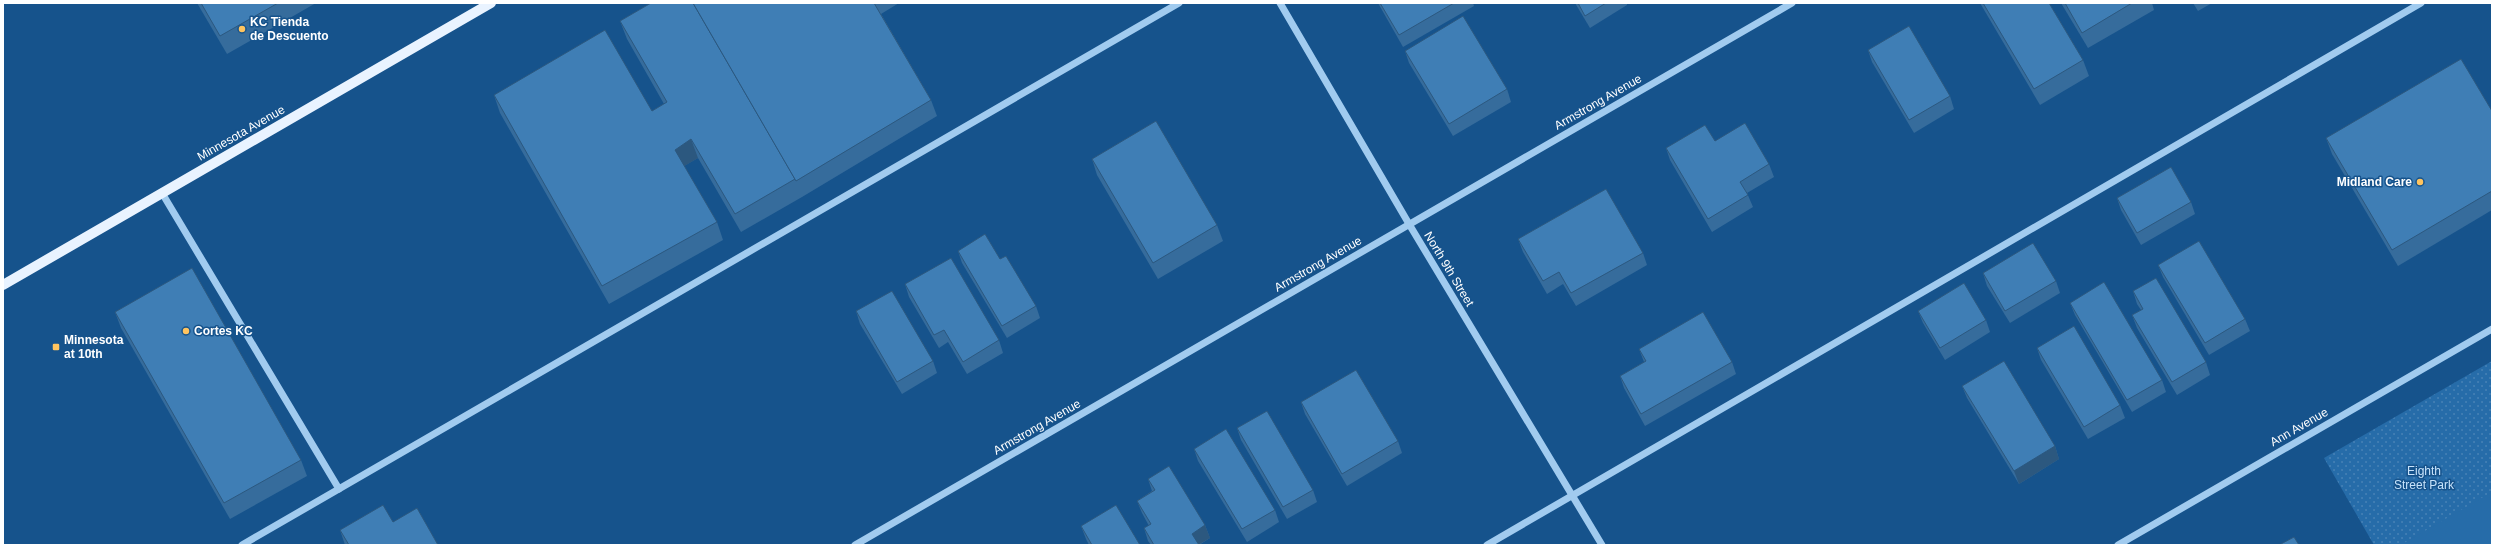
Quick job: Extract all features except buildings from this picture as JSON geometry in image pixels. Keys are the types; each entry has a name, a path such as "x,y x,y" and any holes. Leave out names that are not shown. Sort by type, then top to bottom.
{"main road":[{"name":"Minnesota Avenue","path":"3,285 479,6 491,3"}],"street":[{"path":"242,545 1179,3"},
{"name":"North 9th Street","path":"1280,3 1409,224 1574,496 1602,545"},
{"name":"Armstrong Avenue","path":"855,545 1792,3"},
{"path":"1487,545 1574,496 2421,3"},
{"path":"162,193 339,489"},
{"name":"Ann Avenue","path":"2118,545 2492,329"}],"green space":[{"name":"Eighth Street Park","path":"2492,361 2492,545 2374,545 2324,458"},
{"path":"2492,492 2492,545 2406,545 2404,543"}],"place":[{"name":"KC Tienda de Descuento","path":"242,29"},
{"name":"Midland Care","path":"2420,182"},
{"name":"Cortes KC","path":"186,331"},
{"name":"Minnesota at 10th","path":"56,347"}]}
